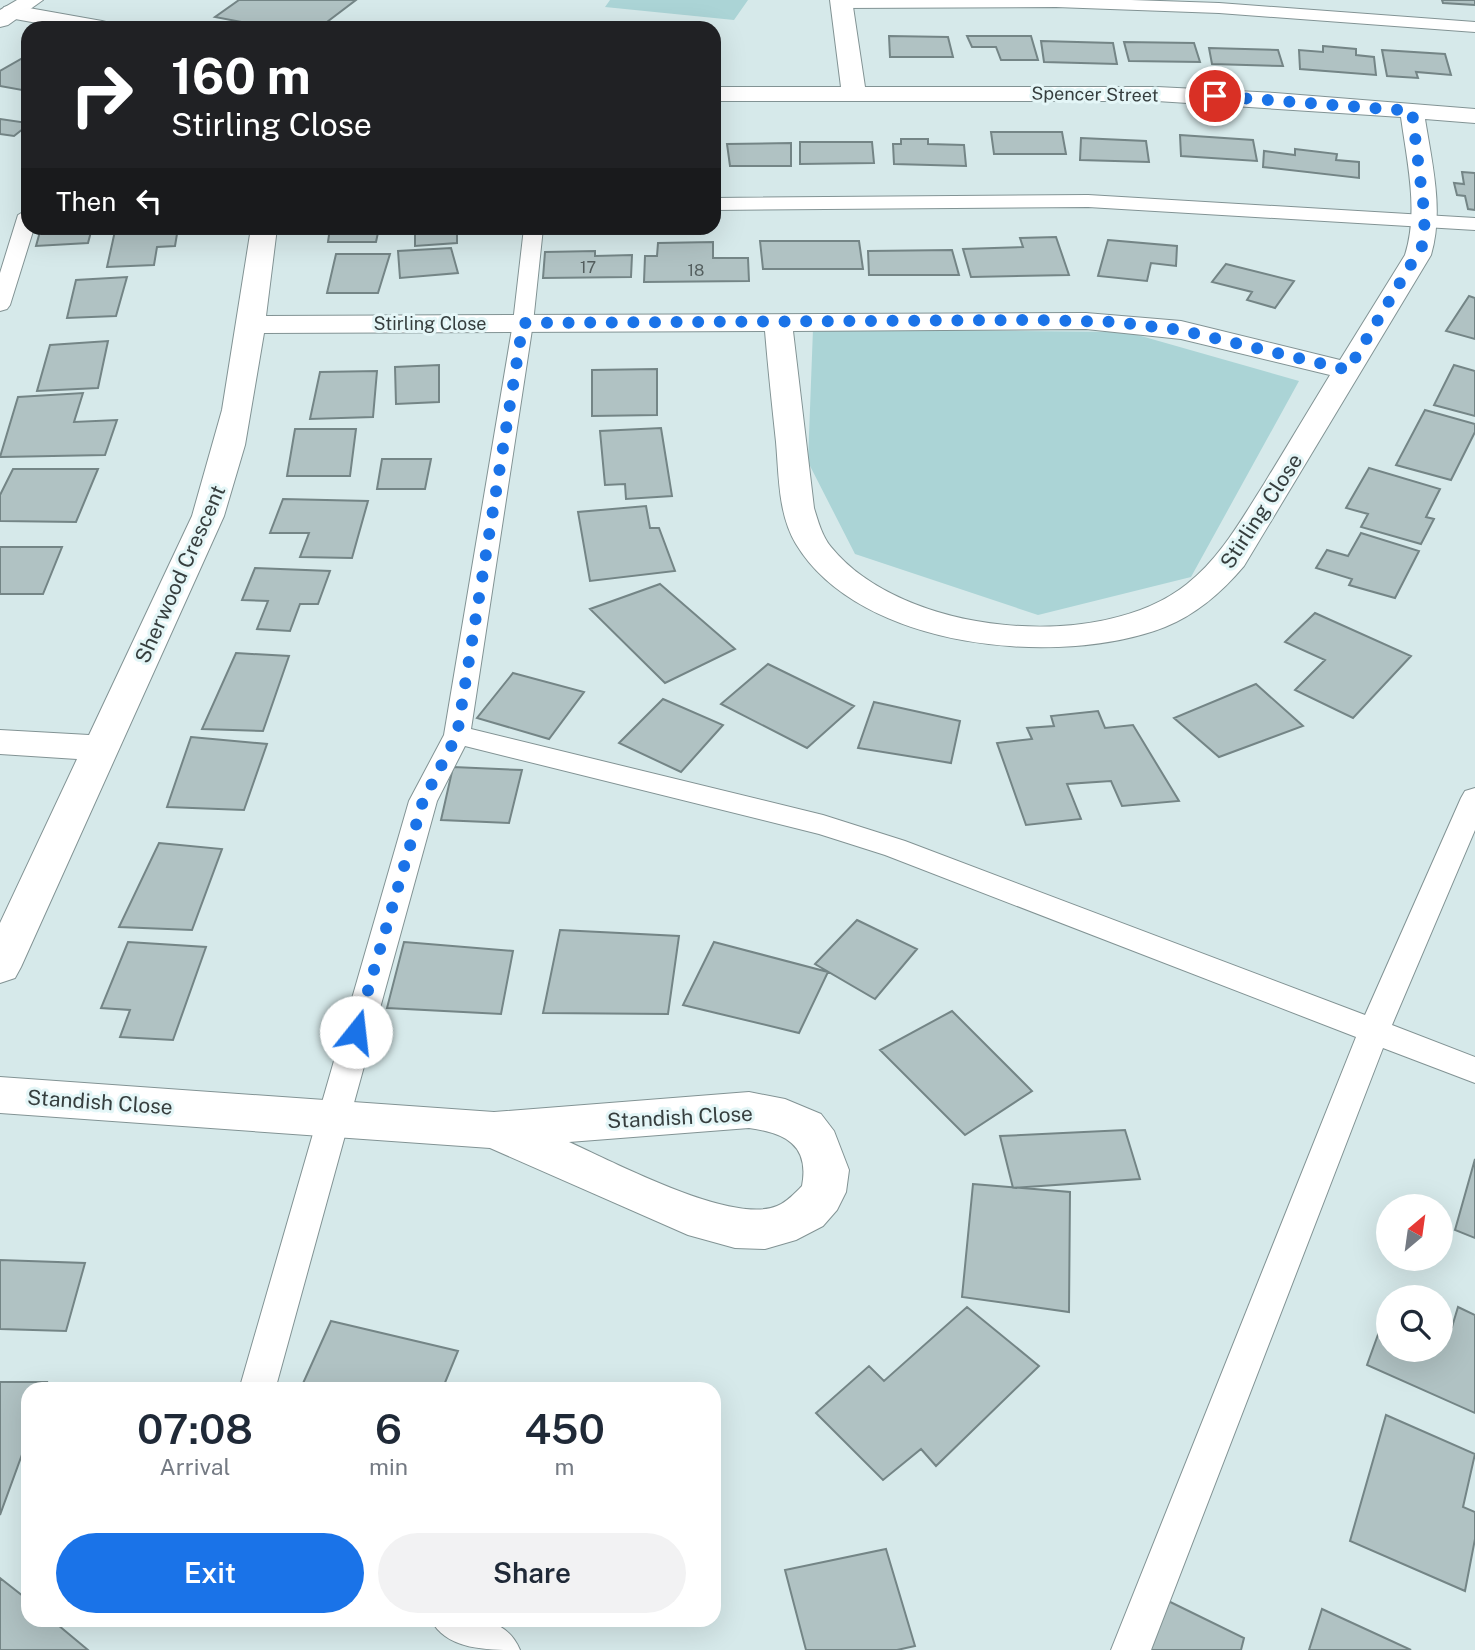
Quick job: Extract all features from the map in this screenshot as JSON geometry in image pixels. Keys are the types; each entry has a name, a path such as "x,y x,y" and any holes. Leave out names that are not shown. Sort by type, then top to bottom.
{"street":[{"path":"6,16 32,0"},
{"path":"841,1 854,93"},
{"path":"6,16 46,21"},
{"name":"Spencer Street","path":"721,94 1094,93 1215,96 1475,117"},
{"name":"Stirling Close","path":"778,322 798,508 806,534 821,557 854,585 894,607 934,622 1035,638 1084,636 1121,629 1152,619 1208,587 1241,547 1418,255 1422,246 1425,219 1412,111"},
{"name":"Sherwood Crescent","path":"0,967 208,516 224,473 235,430 263,235"},
{"name":"Stirling Close","path":"250,324 1039,320 1115,322 1209,335 1348,370"},
{"path":"0,742 102,748"},
{"name":"Standish Close","path":"0,1095 494,1130 749,1111 780,1115 807,1128 822,1150 828,1174 823,1194 809,1212 791,1224 768,1229 734,1229 704,1221 494,1130"}],"lane":[{"path":"841,1 1056,1 1219,8 1475,27"},
{"path":"721,204 1088,201 1475,223"},
{"path":"0,305 22,235"},
{"path":"259,1382 331,1119 423,801 457,735 523,323 532,235"},
{"path":"457,735 824,825 895,848 1475,1070"},
{"path":"1131,1650 1374,1031 1475,798"},
{"path":"462,1627 500,1650"}],"shaded area":[{"path":"610,0 748,0 734,20 605,7"},
{"path":"813,329 1127,332 1299,381 1191,577 1038,615 855,554 808,462"}],"building":[{"path":"239,0 356,0 328,21 236,21 215,17"},
{"path":"1442,0 1475,0 1475,5 1443,3"},
{"path":"889,36 948,37 953,57 890,57"},
{"path":"967,36 1031,36 1038,60 1001,60 996,47 972,47"},
{"path":"1041,41 1113,43 1117,64 1044,62"},
{"path":"1124,42 1194,43 1200,62 1129,61"},
{"path":"1323,46 1356,49 1356,55 1374,57 1376,75 1300,69 1299,50 1323,52"},
{"path":"1209,48 1278,50 1283,66 1212,64"},
{"path":"1382,50 1445,54 1451,75 1416,72 1418,78 1387,76"},
{"path":"21,59 21,90 0,86 0,71"},
{"path":"0,119 21,122 21,130 14,136 0,134"},
{"path":"991,132 1062,132 1066,154 994,154"},
{"path":"1180,135 1253,140 1257,161 1181,156"},
{"path":"1081,138 1146,141 1149,162 1080,160"},
{"path":"901,139 928,139 928,144 964,145 966,166 894,164 893,144 901,144"},
{"path":"800,142 872,142 874,163 800,164"},
{"path":"791,143 791,166 730,166 727,144"},
{"path":"1295,149 1337,154 1336,160 1359,162 1359,178 1263,167 1264,151 1295,155"},
{"path":"1462,172 1475,173 1475,210 1468,209 1465,196 1457,195 1454,183 1464,184"},
{"path":"39,235 90,235 88,243 36,246"},
{"path":"114,235 177,235 175,246 157,247 154,265 107,267"},
{"path":"329,235 378,235 376,242 328,242"},
{"path":"415,235 457,235 457,243 415,246"},
{"path":"1056,237 1069,275 971,277 963,249 1023,247 1020,238"},
{"path":"1108,240 1177,246 1176,266 1151,263 1147,281 1098,276"},
{"path":"760,241 859,241 863,269 763,269"},
{"path":"713,242 713,258 748,258 749,281 644,282 645,256 657,256 658,243"},
{"path":"451,248 458,273 400,278 398,251"},
{"path":"952,250 959,275 869,275 868,251"},
{"path":"595,251 595,256 632,255 631,277 543,278 545,252"},
{"path":"336,254 390,254 378,293 327,293"},
{"path":"1226,264 1294,281 1275,308 1247,300 1252,292 1212,282"},
{"path":"127,277 116,316 67,318 76,280"},
{"path":"1469,296 1475,298 1475,339 1446,331"},
{"path":"108,341 98,388 37,391 50,345"},
{"path":"439,365 439,402 396,404 395,367"},
{"path":"1454,365 1475,371 1475,416 1434,405"},
{"path":"657,369 657,415 592,416 592,370"},
{"path":"377,371 373,417 310,419 320,372"},
{"path":"83,393 74,422 117,420 105,455 0,457 18,397"},
{"path":"1425,410 1475,424 1475,432 1451,480 1396,465"},
{"path":"661,428 672,496 626,499 625,484 605,485 600,431"},
{"path":"295,429 356,429 350,476 287,476"},
{"path":"382,459 431,459 425,489 377,489"},
{"path":"1369,468 1440,489 1426,517 1434,519 1421,544 1361,527 1368,514 1346,508"},
{"path":"13,469 98,469 76,522 0,521 0,495"},
{"path":"283,499 368,501 352,558 300,557 309,533 270,533"},
{"path":"646,506 650,528 659,528 675,571 590,581 578,512"},
{"path":"1361,533 1419,551 1395,598 1349,585 1352,579 1316,568 1327,550 1348,556"},
{"path":"0,547 62,547 43,594 0,594"},
{"path":"255,568 330,571 318,604 300,604 290,631 257,629 268,601 242,600"},
{"path":"660,584 735,649 665,683 590,609"},
{"path":"1315,613 1411,656 1353,718 1295,690 1325,660 1285,642"},
{"path":"236,653 289,656 263,731 202,729"},
{"path":"768,664 854,706 807,748 721,704"},
{"path":"513,673 584,692 549,739 477,718"},
{"path":"1256,684 1303,726 1219,757 1174,718"},
{"path":"663,699 723,725 681,772 619,743"},
{"path":"874,702 960,721 951,763 858,748"},
{"path":"1098,711 1105,728 1133,725 1179,801 1122,806 1111,781 1067,784 1081,819 1026,825 997,743 1032,739 1027,728 1054,726 1051,716"},
{"path":"191,737 267,744 244,810 167,807"},
{"path":"453,767 522,770 509,823 441,820"},
{"path":"159,843 222,849 192,930 119,927"},
{"path":"857,920 917,949 875,999 815,964"},
{"path":"560,930 679,936 668,1014 543,1013"},
{"path":"128,942 206,947 173,1040 120,1037 130,1010 101,1008"},
{"path":"404,942 513,951 501,1014 387,1008"},
{"path":"714,942 828,972 799,1033 683,1005"},
{"path":"952,1011 1032,1091 965,1135 880,1050"},
{"path":"1125,1130 1140,1179 1013,1188 1000,1136"},
{"path":"1475,1159 1475,1238 1455,1230"},
{"path":"973,1184 1070,1192 1069,1312 962,1297"},
{"path":"0,1260 85,1263 66,1331 0,1329"},
{"path":"967,1307 1039,1366 936,1466 921,1449 883,1480 816,1413 869,1366 884,1381"},
{"path":"1458,1307 1475,1315 1475,1413 1367,1365 1376,1340 1376,1362 1453,1362 1453,1324"},
{"path":"331,1321 458,1351 445,1382 304,1382"},
{"path":"0,1382 21,1382 21,1457 0,1515"},
{"path":"1386,1415 1475,1454 1463,1507 1475,1512 1475,1539 1465,1591 1350,1541"},
{"path":"886,1549 915,1646 897,1650 806,1650 785,1570"},
{"path":"0,1578 21,1594 21,1627 60,1627 88,1650 0,1650"},
{"path":"1158,1596 1244,1638 1241,1650 1141,1650"},
{"path":"1322,1609 1411,1650 1309,1650"}],"route":[{"path":"356,1032 423,801 457,735 523,323 1039,320 1115,322 1209,335 1348,370 1422,246 1425,219 1412,111 1215,96"}]}
